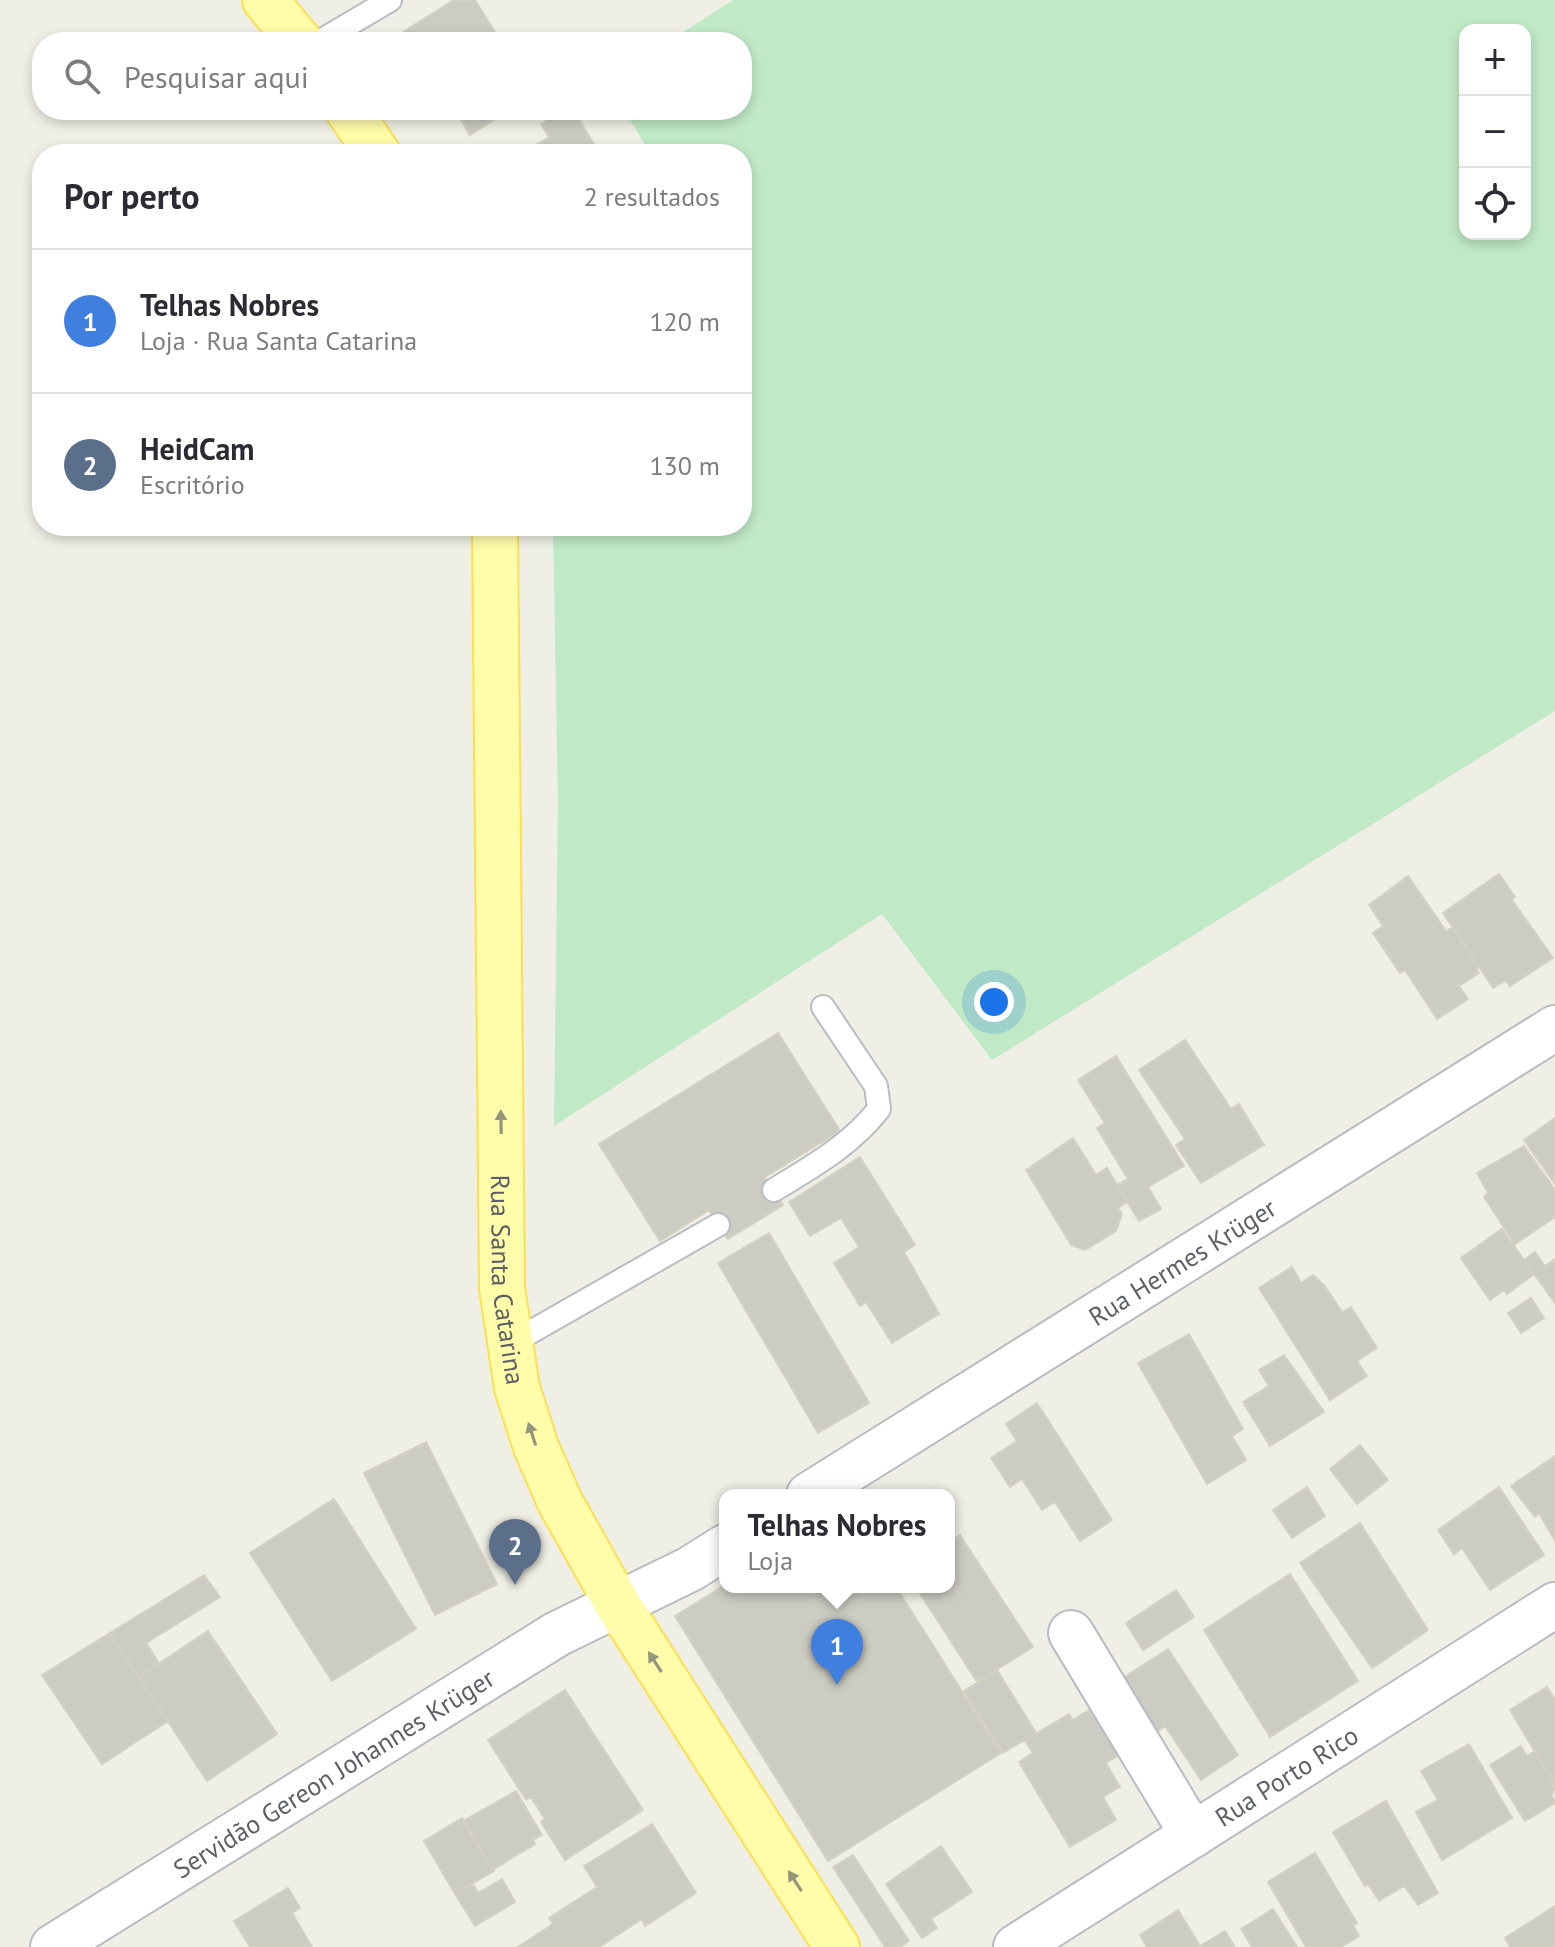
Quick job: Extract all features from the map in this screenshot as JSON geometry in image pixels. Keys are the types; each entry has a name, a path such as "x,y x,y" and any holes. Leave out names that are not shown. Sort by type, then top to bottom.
{"main road":[{"path":"265,0 292,32"},
{"path":"355,120 371,144"},
{"name":"Rua Santa Catarina","path":"495,536 502,1288 508,1345 536,1447 560,1502 618,1605 837,1947"}],"street":[{"name":"Rua Hermes Krüger","path":"819,1489 1555,1028"},
{"path":"618,1605 719,1550"},
{"name":"Servidão Gereon Johannes Krüger","path":"53,1947 557,1634 618,1605"},
{"name":"Rua Porto Rico","path":"1016,1947 1555,1605"},
{"path":"1071,1633 1193,1835"}],"lane":[{"path":"336,32 390,0"},
{"path":"774,1190 861,1132 879,1109 876,1086 823,1007"},
{"path":"508,1345 718,1225"}],"green space":[{"path":"733,0 1555,0 1555,711 992,1060 882,914 554,1126 558,802 553,536 752,536 752,144 645,144 630,120 752,120 752,32 683,32"}],"building":[{"path":"454,0 475,0 495,32 403,32"},
{"path":"461,120 493,120 470,135"},
{"path":"548,120 579,120 594,144 538,144 549,137 541,124"},
{"path":"1499,874 1515,897 1512,900 1553,958 1510,986 1506,980 1493,988 1443,913"},
{"path":"1408,876 1446,931 1453,927 1479,967 1476,969 1479,973 1459,986 1468,999 1437,1019 1405,970 1400,973 1373,933 1383,926 1369,905"},
{"path":"778,1033 840,1131 765,1177 783,1205 728,1239 709,1210 660,1241 599,1144"},
{"path":"1185,1040 1231,1109 1239,1104 1264,1145 1201,1183 1176,1145 1185,1139 1139,1070"},
{"path":"1116,1056 1184,1166 1148,1187 1161,1209 1139,1221 1117,1185 1128,1179 1097,1128 1105,1123 1078,1080"},
{"path":"1555,1118 1555,1184 1524,1140"},
{"path":"1073,1138 1096,1175 1107,1168 1127,1202 1118,1208 1122,1214 1116,1231 1085,1250 1071,1245 1026,1170"},
{"path":"1524,1146 1555,1190 1555,1217 1515,1244 1484,1197 1488,1193 1477,1173"},
{"path":"860,1157 915,1245 904,1252 939,1314 892,1343 866,1302 860,1306 834,1263 859,1247 841,1218 810,1236 789,1202"},
{"path":"1502,1229 1534,1274 1507,1294 1504,1290 1490,1300 1461,1258"},
{"path":"769,1233 869,1403 818,1433 718,1263"},
{"path":"1535,1252 1545,1266 1555,1259 1555,1303 1524,1260"},
{"path":"1292,1267 1301,1283 1313,1275 1324,1285 1342,1312 1351,1307 1377,1348 1357,1361 1367,1376 1330,1400 1259,1288"},
{"path":"1531,1298 1544,1318 1521,1333 1508,1313"},
{"path":"1189,1334 1243,1429 1232,1436 1246,1460 1207,1484 1138,1363"},
{"path":"1284,1355 1324,1412 1270,1446 1243,1402 1269,1386 1259,1370"},
{"path":"1037,1403 1112,1520 1080,1541 1055,1502 1042,1510 1022,1479 1010,1487 991,1458 1017,1441 1006,1424"},
{"path":"426,1442 497,1584 435,1615 364,1473"},
{"path":"1360,1445 1388,1480 1357,1504 1330,1469"},
{"path":"1555,1456 1555,1541 1539,1513 1535,1517 1511,1486"},
{"path":"1307,1487 1325,1516 1292,1538 1273,1510"},
{"path":"1499,1487 1544,1555 1490,1590 1462,1548 1454,1554 1438,1530"},
{"path":"334,1499 416,1629 332,1681 250,1553"},
{"path":"1360,1523 1428,1630 1372,1668 1300,1563"},
{"path":"960,1535 1033,1647 977,1682 920,1593 955,1593 955,1540"},
{"path":"1290,1574 1358,1681 1270,1737 1204,1630"},
{"path":"204,1575 220,1597 146,1643 159,1663 139,1677 110,1633"},
{"path":"719,1589 719,1593 900,1593 1001,1753 828,1861 675,1616"},
{"path":"1176,1590 1194,1617 1143,1650 1126,1623"},
{"path":"208,1631 277,1734 207,1781 139,1677"},
{"path":"110,1633 168,1721 102,1764 42,1675"},
{"path":"1168,1649 1238,1755 1201,1780 1165,1726 1152,1735 1117,1682"},
{"path":"997,1670 1036,1733 1003,1753 964,1691"},
{"path":"1547,1687 1555,1700 1555,1785 1510,1710"},
{"path":"565,1690 643,1810 565,1860 541,1822 545,1819 531,1797 526,1800 488,1740"},
{"path":"1089,1710 1094,1717 1100,1713 1123,1752 1106,1763 1120,1787 1103,1797 1116,1820 1070,1847 1019,1762 1033,1753 1025,1740 1069,1714 1073,1720"},
{"path":"1469,1744 1512,1818 1442,1860 1416,1812 1438,1800 1421,1771"},
{"path":"1521,1746 1527,1756 1535,1751 1555,1785 1552,1796 1555,1803 1525,1821 1490,1765"},
{"path":"516,1791 542,1835 533,1840 535,1844 492,1870 463,1821"},
{"path":"1386,1801 1438,1893 1418,1905 1404,1886 1379,1901 1368,1884 1365,1886 1333,1832"},
{"path":"462,1818 494,1871 455,1894 424,1841"},
{"path":"652,1824 696,1893 645,1926 642,1919 599,1947 518,1947 553,1924 549,1918 597,1887 584,1866"},
{"path":"941,1846 972,1892 931,1919 937,1928 922,1938 886,1884"},
{"path":"1315,1853 1357,1923 1353,1925 1359,1936 1341,1947 1306,1947 1268,1882"},
{"path":"853,1855 909,1941 900,1947 885,1947 833,1867"},
{"path":"502,1879 515,1902 475,1926 455,1894 473,1884 478,1893"},
{"path":"288,1888 300,1908 292,1913 312,1947 250,1947 234,1921"},
{"path":"1555,1906 1555,1947 1510,1947 1505,1938"},
{"path":"1273,1909 1297,1947 1252,1947 1241,1929"},
{"path":"1178,1910 1200,1946 1225,1931 1235,1947 1147,1947 1140,1935"}],"place":[{"name":"HeidCam","path":"515,1585"},
{"name":"Telhas Nobres","path":"837,1685"}]}
